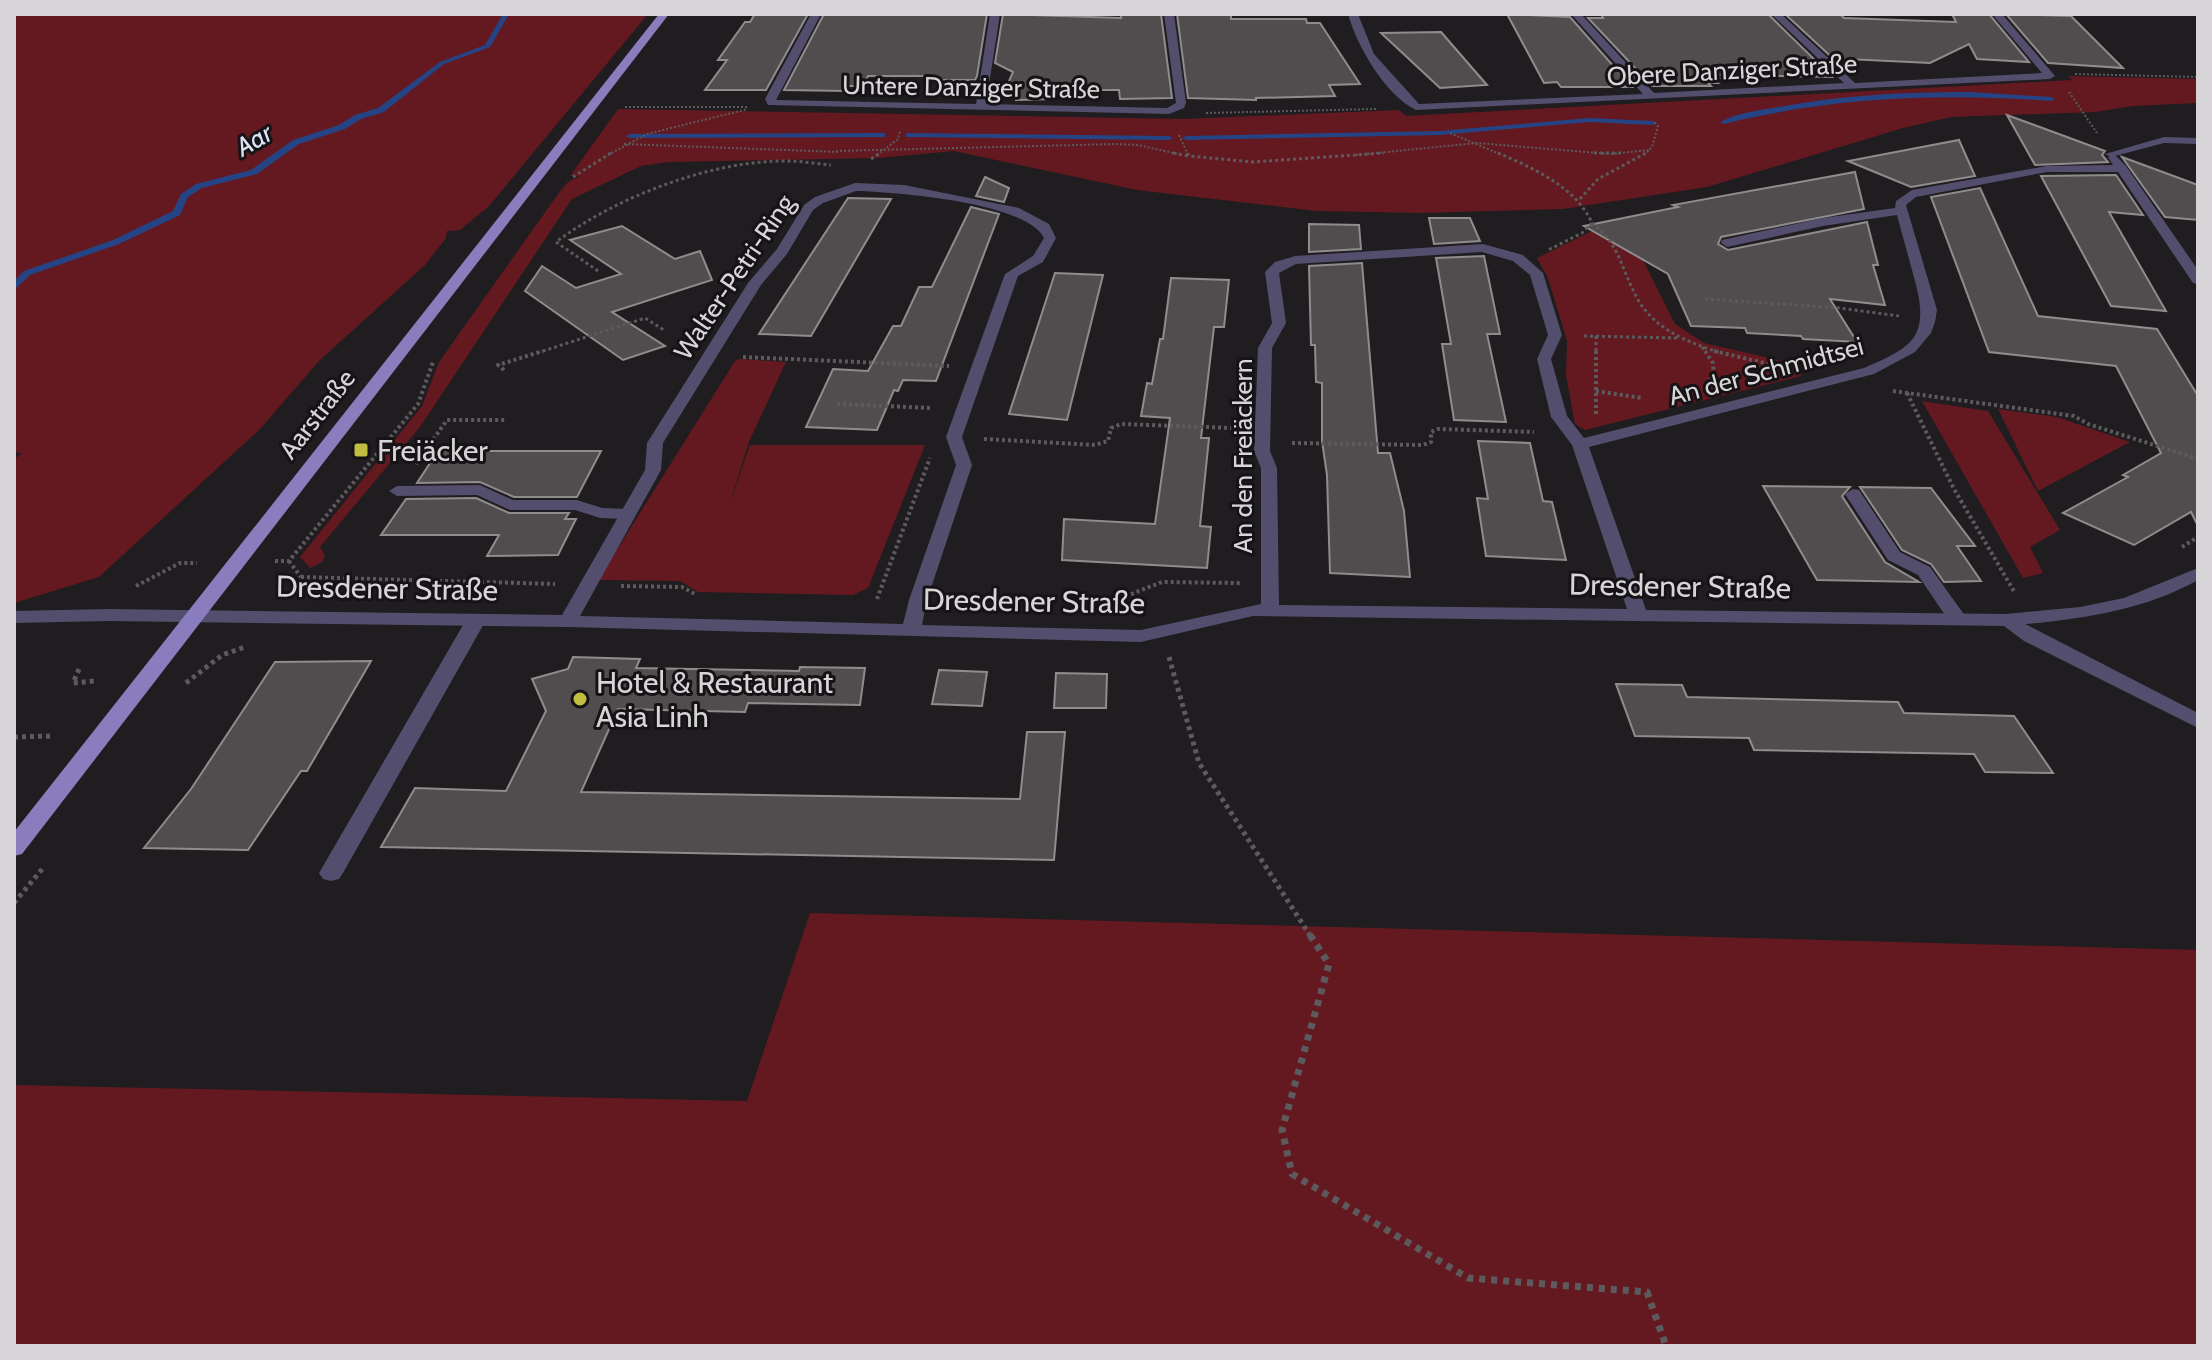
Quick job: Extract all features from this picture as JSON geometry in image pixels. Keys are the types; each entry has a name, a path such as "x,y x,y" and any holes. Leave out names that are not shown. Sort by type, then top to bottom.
{"main road":[{"name":"Aarstraße","path":"14,848 664,14"}],"street":[{"name":"Untere Danziger Straße","path":"816,14 770,99 772,103 1164,112"},
{"path":"980,109 995,14"},
{"path":"1164,112 1181,103 1169,14"},
{"path":"1353,14 1357,32 1384,76 1416,107"},
{"path":"1576,14 1651,96"},
{"path":"1776,14 1853,86"},
{"path":"1997,14 2051,74"},
{"name":"Obere Danziger Straße","path":"1416,107 2051,74"},
{"path":"2198,141 2164,140 2111,154 2198,280"},
{"path":"1929,319 1930,310 1900,204 1903,198 1927,190 2047,169 2122,168"},
{"name":"Walter-Petri-Ring","path":"568,621 653,470 655,443 808,208 842,190 868,186 904,189 1015,211 1045,227 1050,238 1038,259 1012,274 954,437 964,465 918,600 912,629"},
{"path":"1727,243 1823,222 1902,211"},
{"name":"An den Freiäckern","path":"1270,610 1269,468 1262,451 1265,348 1279,323 1272,272 1280,265 1295,260 1347,254 1483,248 1518,258"},
{"path":"1518,258 1536,273 1555,335 1544,359 1559,417 1576,438 1638,615"},
{"name":"An der Schmidtsei","path":"1576,438 1596,439 1869,371 1907,352 1921,339 1929,319"},
{"path":"397,491 480,490 510,505 577,505 600,513 627,514"},
{"path":"1853,494 1894,556 1924,571 1958,620"},
{"name":"Dresdener Straße","path":"14,617 568,621 1141,636 1253,610 2006,620 2066,615 2126,605 2198,573"},
{"path":"331,873 476,620"},
{"path":"2006,620 2031,637 2198,721"}],"path":[{"path":"2051,74 2198,77"},
{"path":"2051,74 2064,85 2111,154"},
{"path":"570,179 634,139 756,107 614,107"},
{"path":"1164,112 1325,112 1416,107"},
{"path":"1164,112 1174,120 1189,156"},
{"path":"1580,199 1600,178 1634,162 1650,150 1658,136 1658,126 1646,114"},
{"path":"1464,138 1519,163 1580,199 1590,212 1592,223 1615,242 1642,307 1654,320 1681,338 1702,347 1836,380 2074,416 2088,424 2198,459"},
{"path":"624,144 836,151 1115,144 1253,162 1477,143 1610,154 1650,150"},
{"path":"836,151 871,159 868,186"},
{"path":"598,271 556,242 572,227 620,202 699,177 769,163 840,166"},
{"path":"1518,258 1566,242 1592,223"},
{"path":"1705,299 1839,308 1929,319"},
{"path":"504,370 498,365 645,318 664,330"},
{"path":"1555,335 1681,338"},
{"path":"1596,336 1596,439"},
{"path":"1702,347 1713,363 1714,375 1704,387"},
{"path":"301,577 289,561 418,404 432,364 440,351"},
{"path":"710,356 979,367"},
{"path":"1596,391 1650,398"},
{"path":"1907,393 1954,489 2017,594 2001,594"},
{"path":"837,404 964,409"},
{"path":"397,491 447,420 506,420"},
{"path":"877,599 930,458 954,437 1095,445 1108,441 1111,428 1121,424 1423,445 1431,442 1431,432 1438,429 1576,438"},
{"path":"2177,550 2198,537"},
{"path":"180,563 185,557"},
{"path":"301,577 682,587 698,595"},
{"path":"182,687 222,655 258,643 301,577"},
{"path":"1088,605 1103,605 1162,582 1268,583"},
{"path":"862,599 918,600"},
{"path":"1168,652 1199,763 1329,964 1282,1130 1292,1174 1468,1278 1647,1292 1666,1346"},
{"path":"79,669 73,683 94,681"},
{"path":"14,737 51,736"},
{"path":"14,903 50,860"}],"shaded area":[{"path":"14,14 648,14 489,206 460,230 447,231 446,238 425,265 319,361 260,429 99,577 14,603 14,459 22,453 14,452"},
{"path":"2069,76 2198,79 2198,103 2133,106 2095,112 1951,117 1903,128 1707,187 1563,209 1421,213 1316,211 1137,190 954,151 879,158 668,162 641,166 572,199 420,427 320,547 325,555 322,562 310,568 300,557 422,406 439,362 558,194 568,182 579,176 570,176 618,109 1183,119 1399,110 1406,116 2072,80"},
{"path":"1596,229 1642,258 1675,324 1704,343 1804,366 1801,376 1585,430 1575,424 1566,376 1567,341 1548,278 1537,258"},
{"path":"735,361 786,362 749,442 729,506 750,445 925,445 868,588 853,595 698,592 680,581 598,580"},
{"path":"1922,401 1988,411 2060,530 2030,547 2043,573 2023,578"},
{"path":"1998,409 2057,417 2130,442 2038,491"},
{"path":"810,913 2198,950 2198,1346 14,1346 14,1085 747,1101"}],"building":[{"path":"755,14 808,14 766,90 705,90 727,60 718,60 745,22 750,22"},
{"path":"824,14 987,14 977,76 975,80 932,80 933,76 868,76 864,86 848,86 846,91 784,90"},
{"path":"1003,14 1121,18 1121,14 1161,14 1172,98 1120,99 1119,90 1054,90 1054,99 1016,100 1017,88 1006,88 1013,72 995,63"},
{"path":"1177,14 1231,14 1231,19 1306,19 1307,23 1320,23 1360,84 1329,85 1335,96 1256,100 1188,98"},
{"path":"1507,14 1570,17 1632,87 1561,87 1557,82 1544,83"},
{"path":"1601,14 1768,14 1819,64 1807,64 1828,72 1832,77 1716,75 1719,78 1713,78 1718,83 1708,83 1711,86 1652,86 1588,18 1603,18"},
{"path":"1785,14 1840,14 1844,18 1956,22 1952,14 1989,14 2029,62 1977,59 1969,44 1930,63 1847,59 1846,64 1839,64"},
{"path":"2006,14 2071,16 2123,68 2048,63"},
{"path":"1441,32 1487,85 1440,88 1381,33"},
{"path":"2007,115 2105,151 2102,155 2108,162 2035,165"},
{"path":"1959,140 1975,176 1911,187 1848,161"},
{"path":"2122,157 2198,185 2198,220 2165,217"},
{"path":"1855,172 1864,209 1721,237 1718,244 1728,250 1867,222 1878,265 1873,265 1885,305 1830,299 1857,342 1747,333 1745,328 1691,326 1668,274 1584,226 1678,207 1673,205"},
{"path":"2116,175 2143,215 2109,212 2166,311 2111,306 2041,176"},
{"path":"985,177 1009,188 1004,202 976,196"},
{"path":"1980,188 2038,316 2157,329 2198,396 2198,526 2191,512 2134,545 2063,513 2128,477 2123,475 2161,453 2116,366 1989,352 1931,197"},
{"path":"848,198 891,199 811,336 759,334"},
{"path":"971,207 999,214 936,381 903,380 898,391 894,390 877,430 806,427 833,369 868,371 893,326 901,326 919,287 932,287"},
{"path":"1429,218 1470,218 1480,241 1434,244"},
{"path":"1309,224 1359,225 1361,249 1309,252"},
{"path":"622,226 675,259 700,251 712,280 612,312 665,346 623,360 525,291 542,266 576,288 621,274 570,240"},
{"path":"1484,256 1500,334 1487,334 1506,422 1454,420 1442,344 1451,344 1436,258"},
{"path":"1362,263 1378,453 1390,453 1404,511 1410,577 1330,573 1327,475 1322,441 1322,383 1316,382 1315,345 1311,345 1309,266"},
{"path":"1055,273 1103,275 1067,420 1009,414"},
{"path":"1171,278 1229,280 1224,327 1214,327 1201,438 1209,438 1200,526 1211,527 1207,568 1062,560 1064,519 1155,524 1170,418 1141,416 1147,383 1152,384 1160,339 1163,339"},
{"path":"1478,441 1530,443 1543,501 1552,502 1566,560 1486,556 1477,498 1488,499"},
{"path":"438,451 601,451 577,497 514,497 480,482 417,483"},
{"path":"1763,486 1850,487 1842,496 1885,562 1919,582 1817,580"},
{"path":"1860,487 1931,488 1975,546 1957,546 1981,581 1944,582 1931,564 1902,550"},
{"path":"476,498 509,513 569,513 565,519 576,519 558,555 487,556 499,535 381,535 406,499"},
{"path":"573,657 640,659 636,668 799,671 800,667 865,668 860,705 748,703 745,712 618,709 581,792 1020,799 1027,732 1065,732 1054,860 381,847 415,788 506,791 546,711 532,679 568,669"},
{"path":"371,661 307,771 301,771 248,850 144,848 191,789 275,662"},
{"path":"939,670 987,672 982,706 932,704"},
{"path":"1056,673 1107,674 1106,708 1054,708"},
{"path":"1616,684 1682,685 1687,697 1898,702 1904,713 2014,716 2053,773 1985,772 1974,754 1754,750 1749,738 1635,736"}],"waterway":[{"name":"Aar","path":"14,287 27,273 116,242 177,213 184,196 199,186 254,172 296,142 381,110 442,63 488,46 506,14"},
{"path":"1724,122 1804,104 1886,96 1927,94 2051,99"},
{"path":"1186,138 1440,133 1589,120 1653,123"},
{"path":"630,136 882,135"},
{"path":"909,135 1169,138"}],"place":[{"name":"Freiäcker","path":"361,450"},
{"name":"Hotel & Restaurant Asia Linh","path":"580,699"}]}
